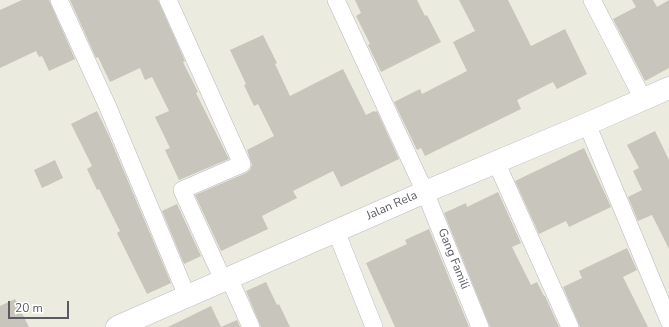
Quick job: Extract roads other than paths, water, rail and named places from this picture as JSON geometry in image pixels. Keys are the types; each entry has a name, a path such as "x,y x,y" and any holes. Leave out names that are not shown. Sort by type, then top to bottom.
{"street":[{"path":"59,0 107,104 187,296"},
{"path":"168,0 242,164 182,190 251,327"},
{"name":"Gang Famili","path":"336,0 425,192 480,327"},
{"path":"592,0 643,99"},
{"name":"Jalan Rela","path":"117,327 425,192 669,88"},
{"path":"587,124 669,321"},
{"path":"496,162 570,327"},
{"path":"336,231 374,327"}]}
